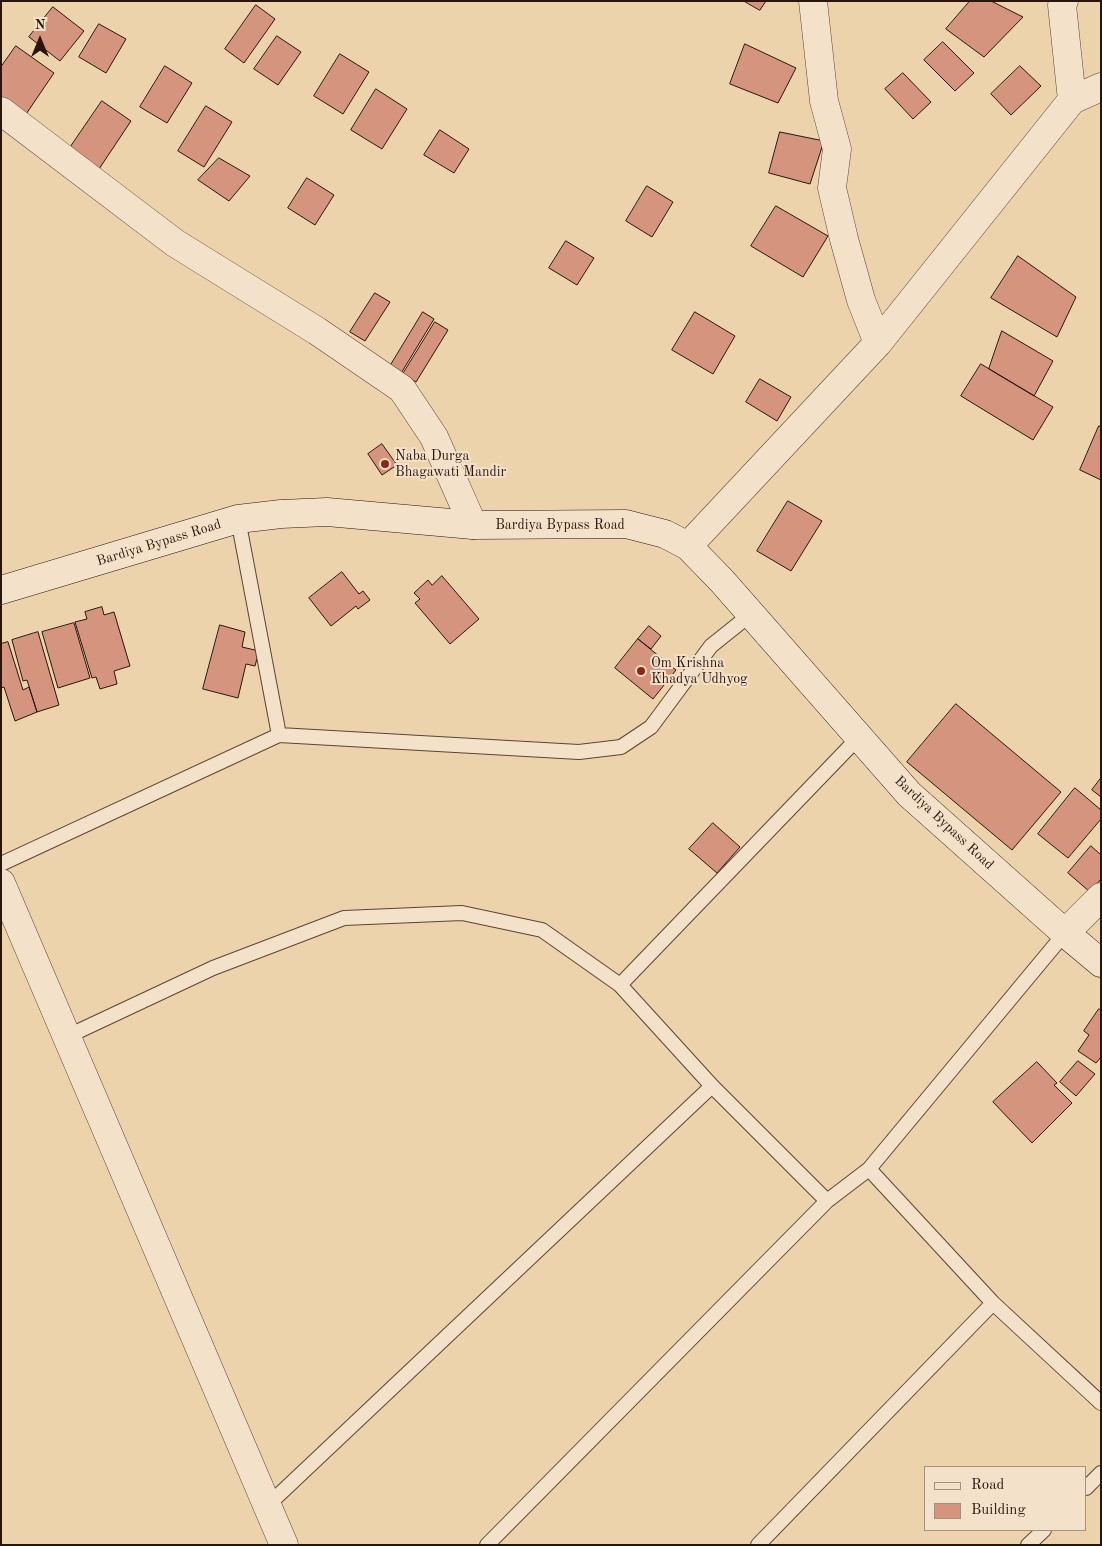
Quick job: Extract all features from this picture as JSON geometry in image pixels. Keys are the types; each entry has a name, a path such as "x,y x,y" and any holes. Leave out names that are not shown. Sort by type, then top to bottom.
{"street":[{"path":"813,1 824,101 837,149 832,188 861,300 878,343"},
{"path":"1064,1 1062,5 1072,100"},
{"path":"688,546 878,343 1072,100 1101,88"},
{"path":"1,111 175,243 317,331 402,389 434,437 473,525"},
{"name":"Bardiya Bypass Road","path":"1,590 238,519 281,514 328,512 473,525 626,524 665,534 688,546 751,614 909,794 1101,963"},
{"path":"1,883 284,1545"},
{"path":"1065,933 1101,896"}],"lane":[{"path":"238,519 280,735"},
{"path":"1,864 280,735 579,752 622,747 650,726 711,646 751,614"},
{"path":"620,985 859,737"},
{"path":"66,1037 212,968 344,918 462,912 542,930 620,985 712,1086 827,1201"},
{"path":"487,1545 827,1201 869,1169 1065,933"},
{"path":"267,1506 712,1086"},
{"path":"869,1169 992,1303 1101,1403"},
{"path":"758,1545 992,1303"},
{"path":"1087,1487 1101,1473"},
{"path":"1028,1545 1043,1531"}],"building":[{"path":"744,1 766,1 760,10"},
{"path":"970,1 991,1 1023,17 984,57 946,29"},
{"path":"256,5 275,19 244,63 225,49"},
{"path":"53,7 84,31 60,61 29,37"},
{"path":"99,24 126,39 106,73 79,57"},
{"path":"277,36 301,52 278,85 254,69"},
{"path":"943,42 974,73 955,91 924,60"},
{"path":"745,44 796,68 778,103 730,84"},
{"path":"16,46 54,73 24,117 1,101 1,67"},
{"path":"340,54 369,72 343,114 314,96"},
{"path":"165,66 192,83 167,123 140,107"},
{"path":"1020,66 1041,86 1011,115 991,94"},
{"path":"903,73 931,102 913,119 885,89"},
{"path":"376,89 407,109 382,149 351,130"},
{"path":"102,101 131,121 93,178 63,158"},
{"path":"206,106 232,122 204,167 178,151"},
{"path":"440,130 469,149 454,173 424,155"},
{"path":"780,132 824,141 810,184 769,173"},
{"path":"219,158 250,176 229,201 198,180"},
{"path":"307,178 334,195 315,225 288,208"},
{"path":"647,186 673,202 652,237 626,221"},
{"path":"776,206 828,236 803,277 751,246"},
{"path":"566,241 594,258 577,285 549,268"},
{"path":"1018,256 1076,297 1057,337 991,298"},
{"path":"375,293 390,302 365,341 350,332"},
{"path":"423,312 434,319 400,375 389,368"},
{"path":"695,312 735,336 713,374 672,350"},
{"path":"435,322 448,330 416,382 403,374"},
{"path":"1002,331 1053,361 1034,396 989,369"},
{"path":"981,364 1053,407 1033,440 961,396"},
{"path":"760,379 791,397 777,421 746,402"},
{"path":"1099,426 1101,427 1101,480 1080,470"},
{"path":"382,444 397,465 382,475 368,454"},
{"path":"788,501 822,521 791,571 757,551"},
{"path":"342,572 359,594 363,591 370,600 358,609 356,606 331,626 309,598"},
{"path":"442,576 479,619 450,644 415,603 420,599 414,593 428,580 432,585"},
{"path":"102,607 104,615 114,612 130,666 114,671 117,684 100,689 96,677 92,678 75,622 87,619 85,612"},
{"path":"74,623 90,678 58,688 42,632"},
{"path":"220,625 245,632 242,647 259,651 255,666 246,664 238,698 203,689"},
{"path":"649,626 661,636 651,649 638,639"},
{"path":"38,632 59,705 37,712 27,680 23,681 12,640"},
{"path":"638,639 676,670 653,699 615,668"},
{"path":"8,642 23,690 29,687 37,712 15,721 4,687 1,688 1,644"},
{"path":"956,704 1061,792 1012,850 907,762"},
{"path":"1101,778 1101,797 1092,790"},
{"path":"1075,788 1101,810 1101,819 1068,858 1038,834"},
{"path":"713,823 740,847 717,873 689,849"},
{"path":"1091,846 1101,855 1101,879 1090,892 1068,873"},
{"path":"1099,1009 1101,1010 1101,1057 1096,1063 1078,1051 1089,1035 1084,1031"},
{"path":"1078,1061 1095,1074 1076,1096 1060,1082"},
{"path":"1037,1062 1057,1083 1054,1085 1072,1103 1032,1143 993,1102"}],"place":[{"name":"Naba Durga Bhagawati Mandir","path":"385,464"},
{"name":"Om Krishna Khadya Udhyog","path":"641,671"}]}
